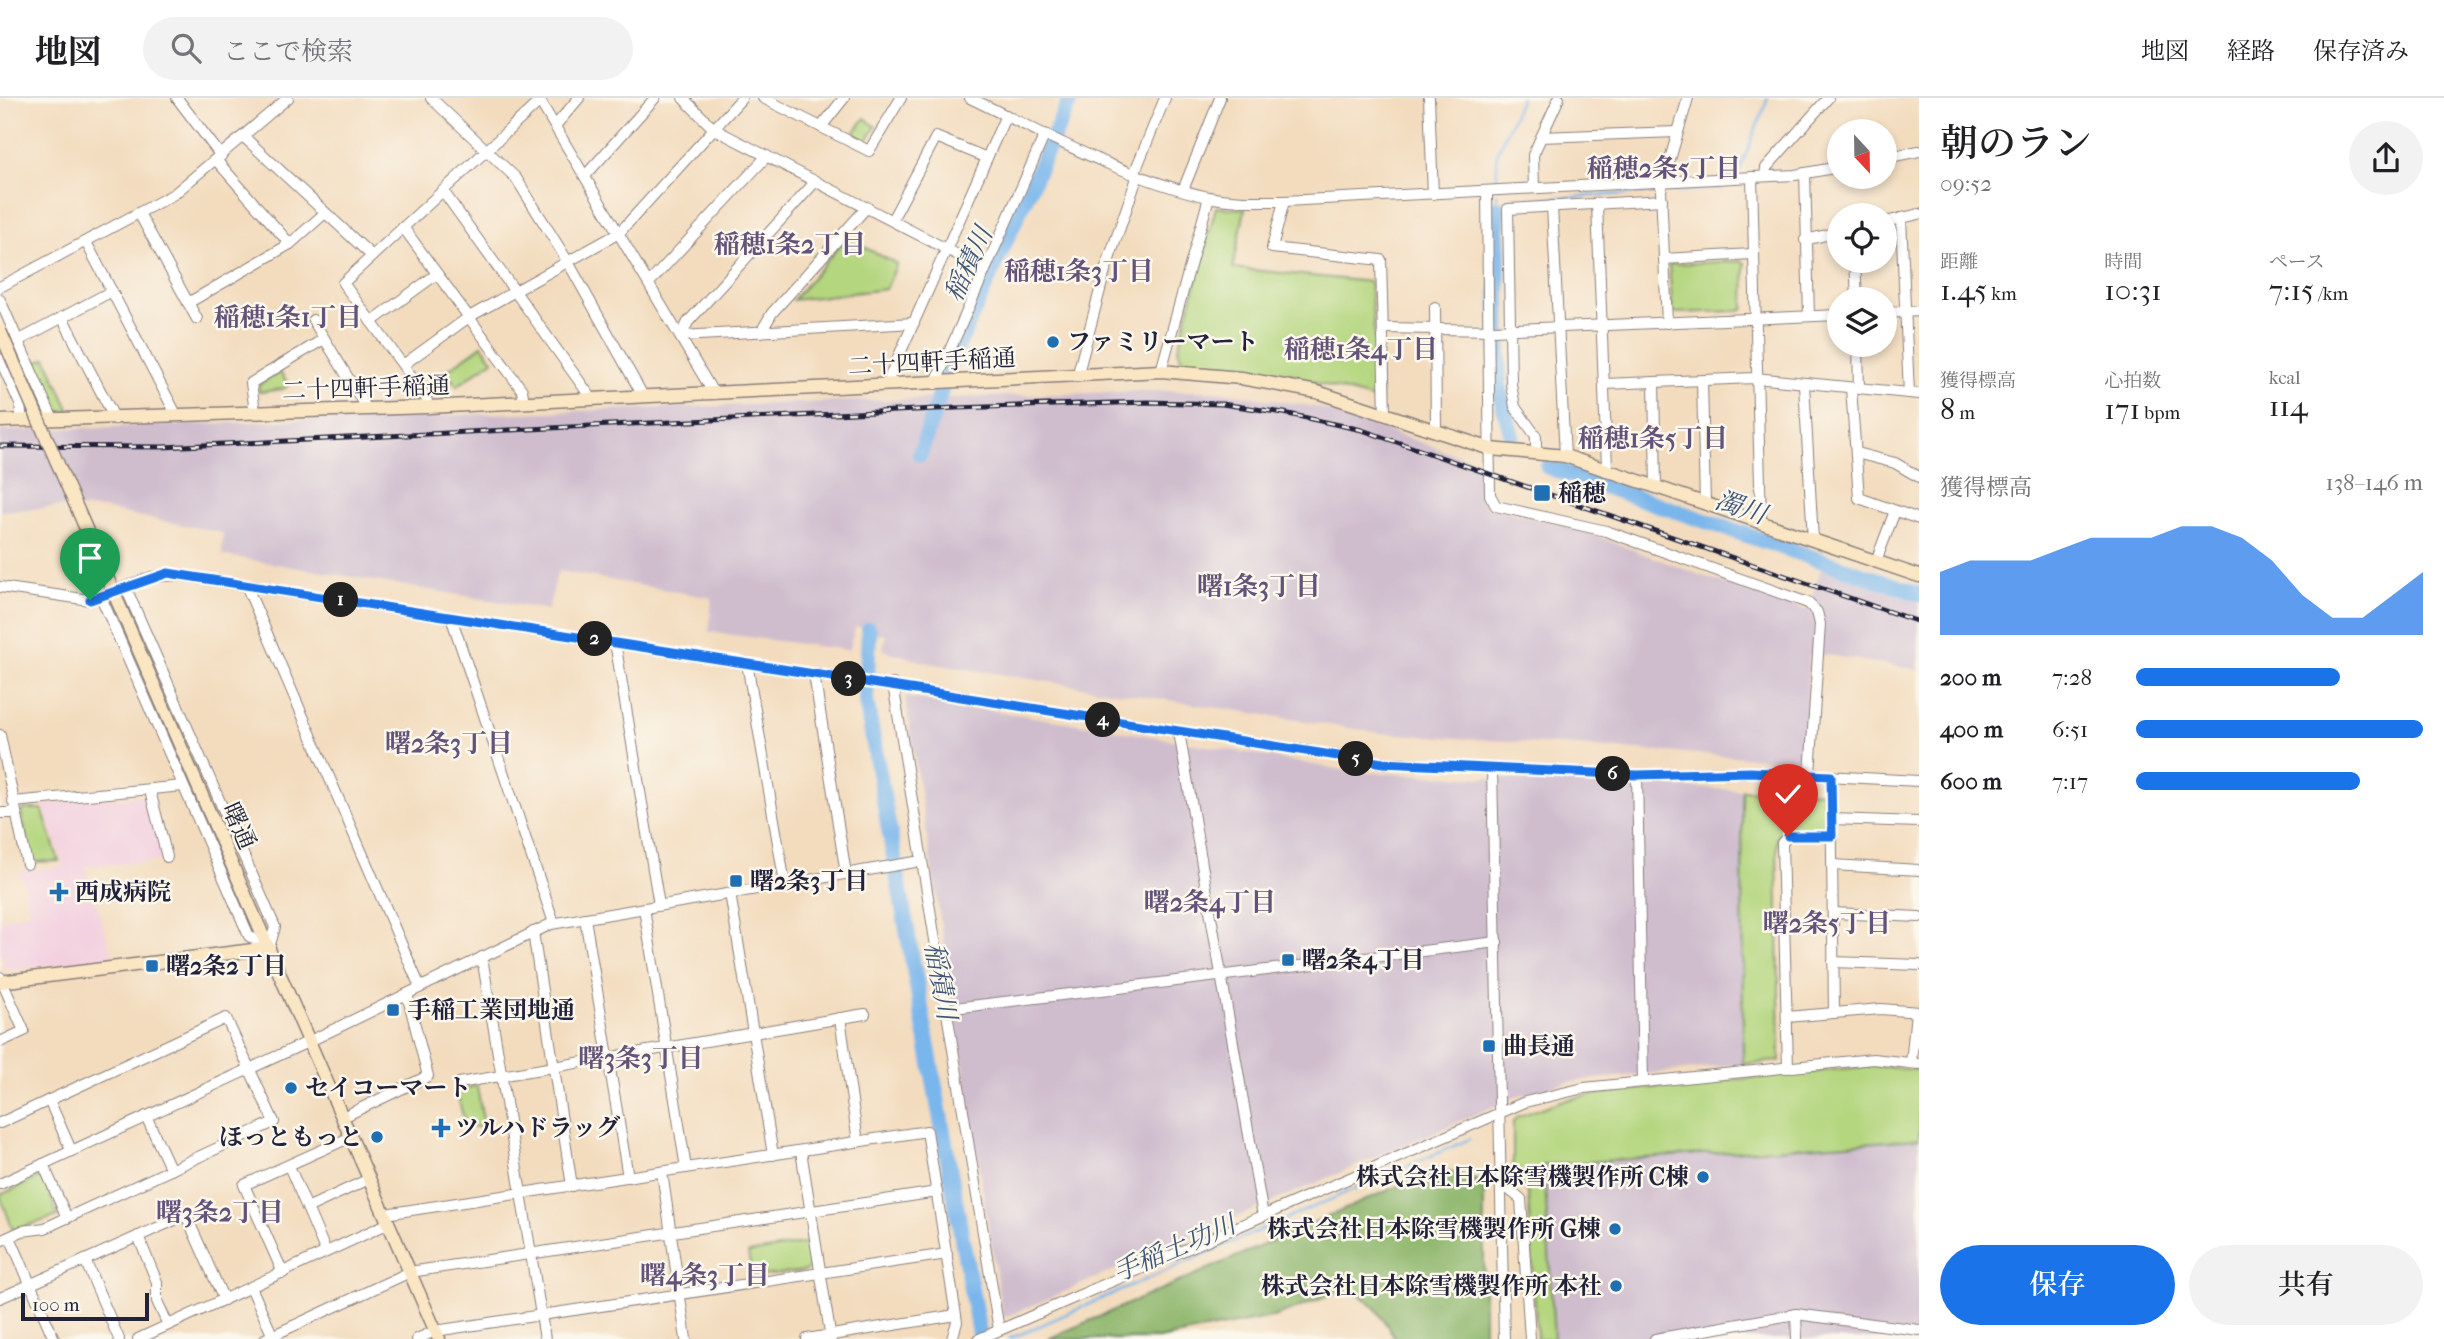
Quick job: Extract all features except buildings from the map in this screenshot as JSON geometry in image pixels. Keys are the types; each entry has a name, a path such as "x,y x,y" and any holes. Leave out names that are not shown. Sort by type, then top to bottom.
{"street":[{"path":"177,98 219,158 290,244"},
{"path":"0,287 140,215 174,194 288,98"},
{"path":"431,98 516,178 568,262 643,396"},
{"path":"555,126 579,98"},
{"path":"585,176 655,98"},
{"path":"683,98 714,129 985,269"},
{"path":"403,365 468,317 619,233 742,98"},
{"path":"763,98 869,151 901,98"},
{"path":"821,127 844,98"},
{"path":"1077,377 1105,271 1136,175 1165,98"},
{"path":"1183,190 1220,98"},
{"path":"1429,98 1433,194"},
{"path":"1534,188 1533,155 1559,98"},
{"path":"1667,323 1662,192 1676,132 1688,98"},
{"path":"1765,176 1766,168 1828,98"},
{"path":"428,407 426,397 343,283 539,99 714,394"},
{"path":"974,99 1063,144 1136,175 1209,197 1283,201 1534,188 1662,192"},
{"path":"889,384 890,376 1006,115"},
{"path":"1541,137 1676,132"},
{"path":"937,383 985,269 1047,135"},
{"path":"244,137 372,256"},
{"path":"892,220 936,137 987,158"},
{"path":"1897,156 1919,152"},
{"path":"649,283 767,156"},
{"path":"1536,452 1536,436 1515,407 1507,329 1508,209 1597,204 1752,177 1827,169"},
{"path":"1805,173 1809,316"},
{"path":"1752,177 1755,378 1761,523"},
{"path":"681,336 688,322 816,181"},
{"path":"443,191 592,399"},
{"path":"1490,191 1490,495 1496,506 1606,531 1808,603 1817,612 1819,632 1810,774"},
{"path":"1161,371 1209,197"},
{"path":"1283,201 1272,248 1381,260 1385,414"},
{"path":"1597,204 1607,468"},
{"path":"1552,206 1565,456"},
{"path":"761,332 772,313 867,207"},
{"path":"188,303 290,244 324,214"},
{"path":"1897,219 1919,214"},
{"path":"140,215 197,319"},
{"path":"1604,384 1755,378 1914,393 1904,312 1901,218"},
{"path":"403,228 522,390 524,402"},
{"path":"1805,240 1827,235"},
{"path":"86,242 177,416"},
{"path":"1664,259 1752,254"},
{"path":"371,322 437,274"},
{"path":"18,341 112,291"},
{"path":"0,300 53,420"},
{"path":"1435,307 1436,431"},
{"path":"1897,312 1919,312"},
{"path":"1383,328 1491,330 1827,315"},
{"path":"62,317 115,419"},
{"path":"313,320 367,409"},
{"path":"681,336 914,323"},
{"name":"曙通","path":"0,331 437,1335"},
{"path":"256,412 251,383 324,339"},
{"path":"1857,357 1855,388 1859,498 1919,519"},
{"path":"0,359 20,404 22,421"},
{"name":"二十四軒手稲通","path":"0,421 428,407 1161,371 1241,377 1317,392 1491,449 1565,456 1607,468 1919,576"},
{"path":"1702,381 1705,504"},
{"path":"1654,383 1656,486"},
{"path":"1804,384 1813,540"},
{"path":"1856,453 1895,463 1919,477"},
{"path":"1876,561 1895,511"},
{"path":"0,587 90,600 168,573 814,674 878,681 1383,763 1637,775 1751,772 1919,780"},
{"path":"246,585 420,987"},
{"path":"126,588 275,927 269,947"},
{"path":"101,597 249,936 269,947"},
{"path":"451,617 554,923"},
{"path":"615,642 659,905"},
{"path":"747,663 785,884"},
{"path":"814,674 846,874"},
{"path":"893,684 999,1330"},
{"path":"1179,732 1263,1216"},
{"path":"0,736 27,864"},
{"path":"1492,768 1504,1339"},
{"path":"1637,775 1643,1082"},
{"path":"1831,776 1834,1012"},
{"path":"0,813 14,807 183,786"},
{"path":"150,790 167,857"},
{"path":"1832,818 1919,822"},
{"path":"1788,1068 1782,842 1788,836 1832,836"},
{"path":"0,1184 310,1041 554,923 921,861"},
{"path":"1833,865 1919,870"},
{"path":"730,893 773,1155"},
{"path":"644,908 686,1168"},
{"path":"1833,913 1919,918"},
{"path":"585,918 628,1177"},
{"path":"533,932 572,1186"},
{"path":"946,1009 1497,942"},
{"path":"0,1042 24,1031 1,980 269,947"},
{"path":"482,957 545,1339"},
{"path":"1833,962 1919,965"},
{"path":"343,1117 428,1076 407,994"},
{"path":"979,1339 1525,1102 1572,1090 1873,1059 1915,1063 1917,1012 1881,1009 1787,1017"},
{"path":"459,1083 864,1014"},
{"path":"0,1123 226,1018 274,1122 45,1228 22,1231 5,1239 30,1284 54,1339"},
{"path":"840,1018 858,1142"},
{"path":"49,1100 71,1150"},
{"path":"146,1116 171,1170"},
{"path":"138,1339 326,1252 387,1219 522,1193 927,1132 956,1315 952,1339"},
{"path":"283,1272 244,1185 351,1136"},
{"path":"801,1151 830,1337"},
{"path":"43,1164 67,1218"},
{"path":"289,1166 326,1252"},
{"path":"662,1172 686,1339"},
{"path":"307,1208 369,1178"},
{"path":"1502,1184 1521,1199 1530,1339"},
{"path":"251,1287 271,1338 410,1272 937,1192"},
{"path":"0,1298 186,1214 224,1300"},
{"path":"138,1236 157,1282 157,1301 168,1325"},
{"path":"417,1339 541,1316 947,1254"},
{"path":"85,1260 119,1339"},
{"path":"1796,1314 1797,1339"},
{"path":"1659,1339 1796,1314 1919,1330"},
{"path":"807,1339 956,1315"}],"shaded area":[{"path":"1146,391 1214,391 1318,407 1480,463 1487,506 1578,529 1694,573 1807,610 1821,569 1919,603 1919,670 1827,655 1809,655 1804,761 1382,733 928,663 883,650 886,635 856,626 848,650 709,632 712,598 558,571 548,610 222,555 223,533 103,509 58,507 0,511 0,431"},
{"path":"905,697 1105,728 1354,772 1742,790 1743,1064 1568,1082 1518,1096 1003,1318"},
{"name":"西成病院","path":"146,796 165,861 85,866 113,958 6,970 0,951 0,921 29,911 20,871 64,867 43,804"},
{"path":"1919,1139 1919,1339 1554,1339 1543,1165"}],"green space":[{"path":"865,118 876,127 865,143 852,136"},
{"path":"1216,207 1245,209 1233,268 1370,282 1380,401 1291,375 1182,361 1178,349"},
{"path":"846,238 897,264 886,289 793,300"},
{"path":"1742,261 1745,263 1744,308 1740,311 1673,313 1669,266"},
{"path":"482,345 493,360 457,386 446,371"},
{"path":"46,358 70,411 55,412 34,363"},
{"path":"280,372 289,385 283,389 259,392 259,385"},
{"path":"1742,790 1825,792 1826,830 1782,832 1777,838 1780,1061 1743,1064"},
{"path":"25,809 42,809 59,861 34,862 31,859 21,813"},
{"path":"1873,1066 1919,1070 1919,1139 1544,1165 1554,1339 1537,1339 1528,1193 1513,1174 1513,1122 1517,1117 1561,1101 1601,1093"},
{"path":"477,1086 484,1126 466,1128 456,1089"},
{"path":"1439,1168 1484,1183 1484,1339 1396,1339 1376,1309 1358,1293 1346,1289 1277,1316 1158,1339 1048,1339"},
{"path":"40,1177 44,1179 58,1216 13,1230 0,1195"},
{"path":"808,1243 811,1267 805,1271 752,1277 748,1253"}],"waterway":[{"name":"稲積川","path":"920,454 951,361 1071,98"},
{"name":"濁川","path":"1497,188 1497,153 1521,98"},
{"path":"1740,169 1768,98"},
{"path":"1664,192 1720,188"},
{"path":"1497,208 1506,201 1657,192"},
{"name":"濁川","path":"1497,194 1497,208"},
{"name":"濁川","path":"1497,208 1499,390 1512,436"},
{"name":"濁川","path":"1548,467 1919,594"},
{"name":"稲積川","path":"869,630 866,700 980,1339"},
{"name":"手稲土功川","path":"1009,1339 1470,1139"}],"railway":[{"path":"0,446 163,447 956,408 1148,402 1222,404 1284,413 1362,430 1919,622"}],"place":[{"name":"ファミリーマート","path":"1053,342"},
{"name":"稲穂","path":"1542,493"},
{"name":"曙2条3丁目","path":"736,881"},
{"name":"西成病院","path":"59,892"},
{"name":"曙2条4丁目","path":"1288,960"},
{"name":"曙2条2丁目","path":"152,966"},
{"name":"手稲工業団地通","path":"393,1010"},
{"name":"曲長通","path":"1489,1046"},
{"name":"セイコーマート","path":"291,1088"},
{"name":"ツルハドラッグ","path":"441,1128"},
{"name":"ほっともっと","path":"377,1137"},
{"name":"株式会社日本除雪機製作所 C棟","path":"1703,1177"},
{"name":"株式会社日本除雪機製作所 G棟","path":"1615,1229"},
{"name":"株式会社日本除雪機製作所 本社","path":"1616,1286"}],"district":[{"name":"稲穂2条5丁目","path":"1664,168"},
{"name":"稲穂1条2丁目","path":"790,244"},
{"name":"稲穂1条3丁目","path":"1079,271"},
{"name":"稲穂1条1丁目","path":"288,317"},
{"name":"稲穂1条4丁目","path":"1361,349"},
{"name":"稲穂1条5丁目","path":"1653,438"},
{"name":"曙1条3丁目","path":"1259,586"},
{"name":"曙2条3丁目","path":"449,743"},
{"name":"曙2条4丁目","path":"1210,902"},
{"name":"曙2条5丁目","path":"1827,923"},
{"name":"曙3条3丁目","path":"641,1058"},
{"name":"曙3条2丁目","path":"220,1212"},
{"name":"曙4条3丁目","path":"705,1275"}],"route":[{"path":"90,600 168,573 847,679 878,681 1054,712 1383,763 1637,775 1751,772 1831,776 1832,836 1788,836"}]}
